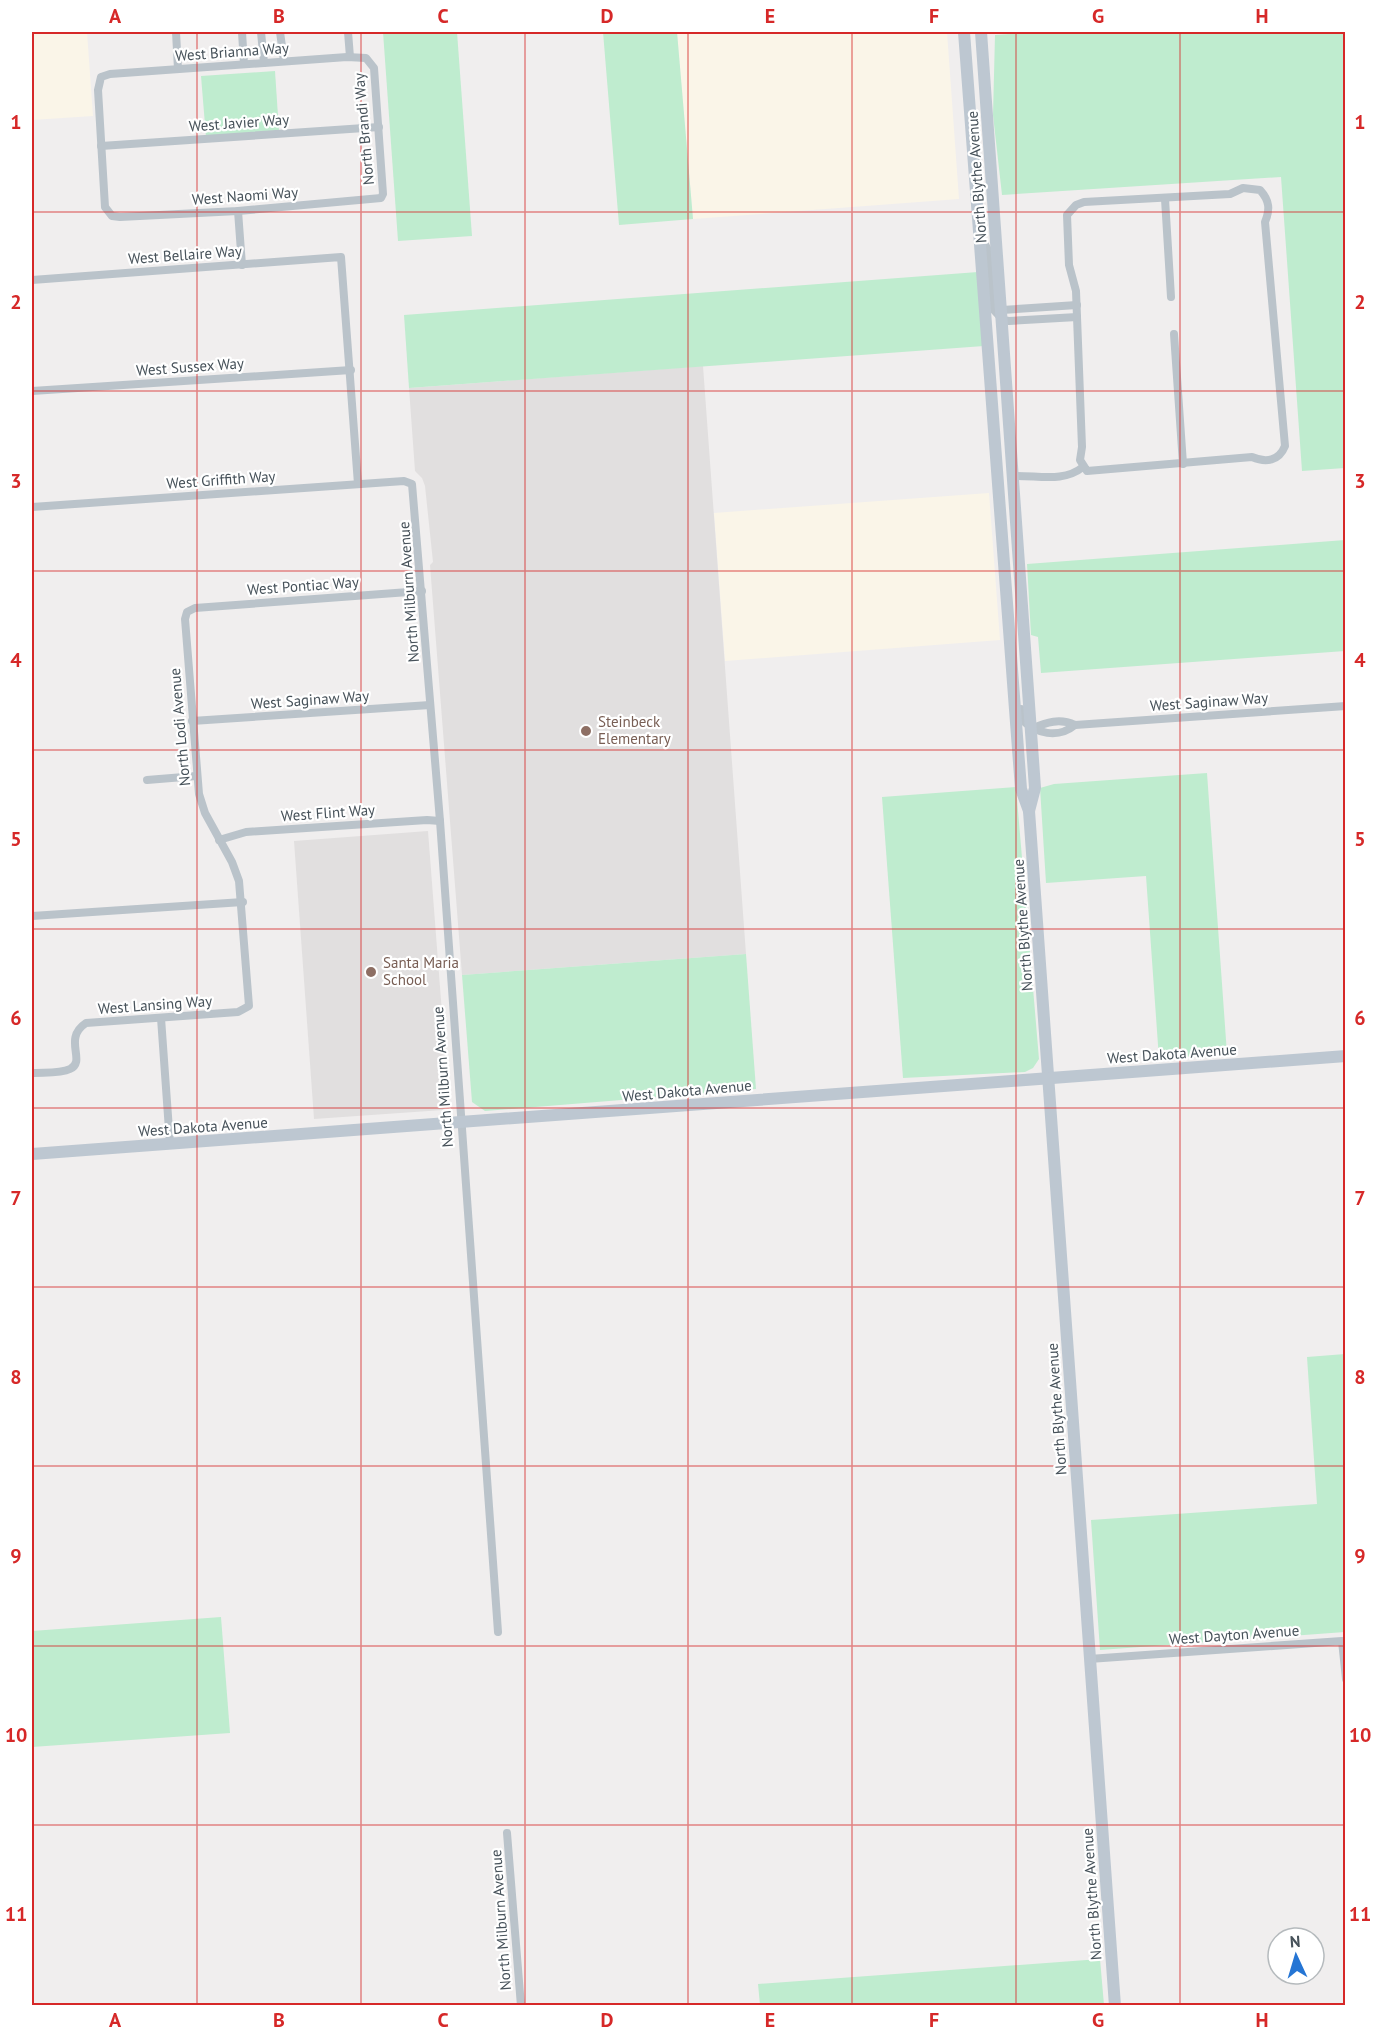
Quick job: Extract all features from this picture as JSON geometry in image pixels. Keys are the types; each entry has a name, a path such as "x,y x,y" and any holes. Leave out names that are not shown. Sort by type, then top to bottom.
{"street":[{"path":"176,32 178,69"},
{"path":"242,32 244,64"},
{"path":"261,32 264,63"},
{"path":"280,32 284,61"},
{"path":"348,32 350,57"},
{"name":"North Blythe Avenue","path":"964,32 1022,789 1029,811 1115,2006"},
{"name":"North Blythe Avenue","path":"981,32 1035,788 1029,811"},
{"name":"West Brianna Way","path":"101,146 98,90 102,77 110,74 284,61 366,58"},
{"name":"North Brandi Way","path":"366,58 374,68 383,194 381,198"},
{"name":"West Javier Way","path":"101,146 379,127"},
{"name":"West Naomi Way","path":"101,146 105,207 112,216 238,211 381,198"},
{"path":"1251,188 1260,190 1266,197 1269,213 1264,222 1285,446 1278,458 1269,460 1252,457 1092,473 1083,467 1080,460 1082,447 1077,305 1069,265 1066,222 1070,210 1076,205 1090,201 1165,199 1230,194 1251,188"},
{"path":"1165,199 1171,297"},
{"path":"238,211 242,265"},
{"name":"North Blythe Avenue","path":"981,237 988,252 993,309 1002,315"},
{"name":"West Bellaire Way","path":"32,280 341,257 351,369"},
{"path":"1002,315 1042,307 1077,305"},
{"path":"1042,307 1043,319"},
{"path":"1002,315 1043,319 1077,317"},
{"path":"1174,334 1183,464"},
{"path":"351,369 358,484"},
{"name":"West Sussex Way","path":"32,391 351,369"},
{"path":"1013,476 1063,477 1073,475 1083,467"},
{"name":"West Griffith Way","path":"32,507 404,480 412,484"},
{"name":"North Milburn Avenue","path":"412,484 440,821 498,1632"},
{"path":"1001,512 1016,510"},
{"name":"West Pontiac Way","path":"187,612 195,608 422,591"},
{"name":"North Lodi Avenue","path":"187,612 184,619 196,776 205,813 232,862 243,902 250,1000 246,1010"},
{"name":"North Blythe Avenue","path":"1010,639 1016,648 1021,719 1031,729"},
{"name":"West Saginaw Way","path":"192,721 430,705"},
{"name":"West Saginaw Way","path":"1031,729 1047,722 1066,721 1075,725 1346,706"},
{"path":"147,780 196,776"},
{"name":"West Flint Way","path":"219,840 246,832 440,821"},
{"path":"32,916 243,902"},
{"name":"West Lansing Way","path":"32,1073 68,1070 74,1066 77,1060 74,1037 77,1030 86,1023 246,1010"},
{"path":"161,1018 170,1144"},
{"name":"West Dakota Avenue","path":"32,1154 1346,1056"},
{"name":"West Dayton Avenue","path":"1089,1659 1342,1641 1346,1679"},
{"name":"North Milburn Avenue","path":"507,1833 520,2006"}],"shaded area":[{"path":"32,32 87,32 93,116 32,120"},
{"path":"677,32 947,32 959,199 693,219"},
{"name":"Steinbeck Elementary","path":"703,366 746,954 462,975 430,565 433,562 425,486 422,478 415,471 409,388"},
{"path":"989,493 1000,640 725,661 714,513"},
{"name":"Santa Maria School","path":"428,831 449,1104 443,1110 314,1119 294,841"}],"green space":[{"path":"383,32 457,32 472,236 398,241"},
{"path":"603,32 677,32 693,219 619,225"},
{"path":"1043,32 1345,32 1345,468 1302,471 1281,177 1002,195 993,115 995,35"},
{"path":"275,71 279,131 206,137 201,76"},
{"path":"978,272 984,346 409,388 404,315"},
{"path":"1345,540 1345,651 1041,673 1038,637 1031,635 1027,564"},
{"path":"1207,773 1227,1054 1159,1059 1146,876 1046,883 1040,788 1054,784"},
{"path":"1016,787 1039,1059 1033,1068 1025,1072 903,1078 882,797"},
{"path":"746,954 756,1089 485,1111 472,1102 462,975"},
{"path":"1345,1354 1345,1632 1100,1650 1091,1520 1317,1504 1307,1357"},
{"path":"221,1617 230,1733 32,1747 32,1631"},
{"path":"1100,1959 1104,2005 760,2005 758,1984"}],"place":[{"name":"Steinbeck Elementary","path":"586,731"},
{"name":"Santa Maria School","path":"371,972"}]}
